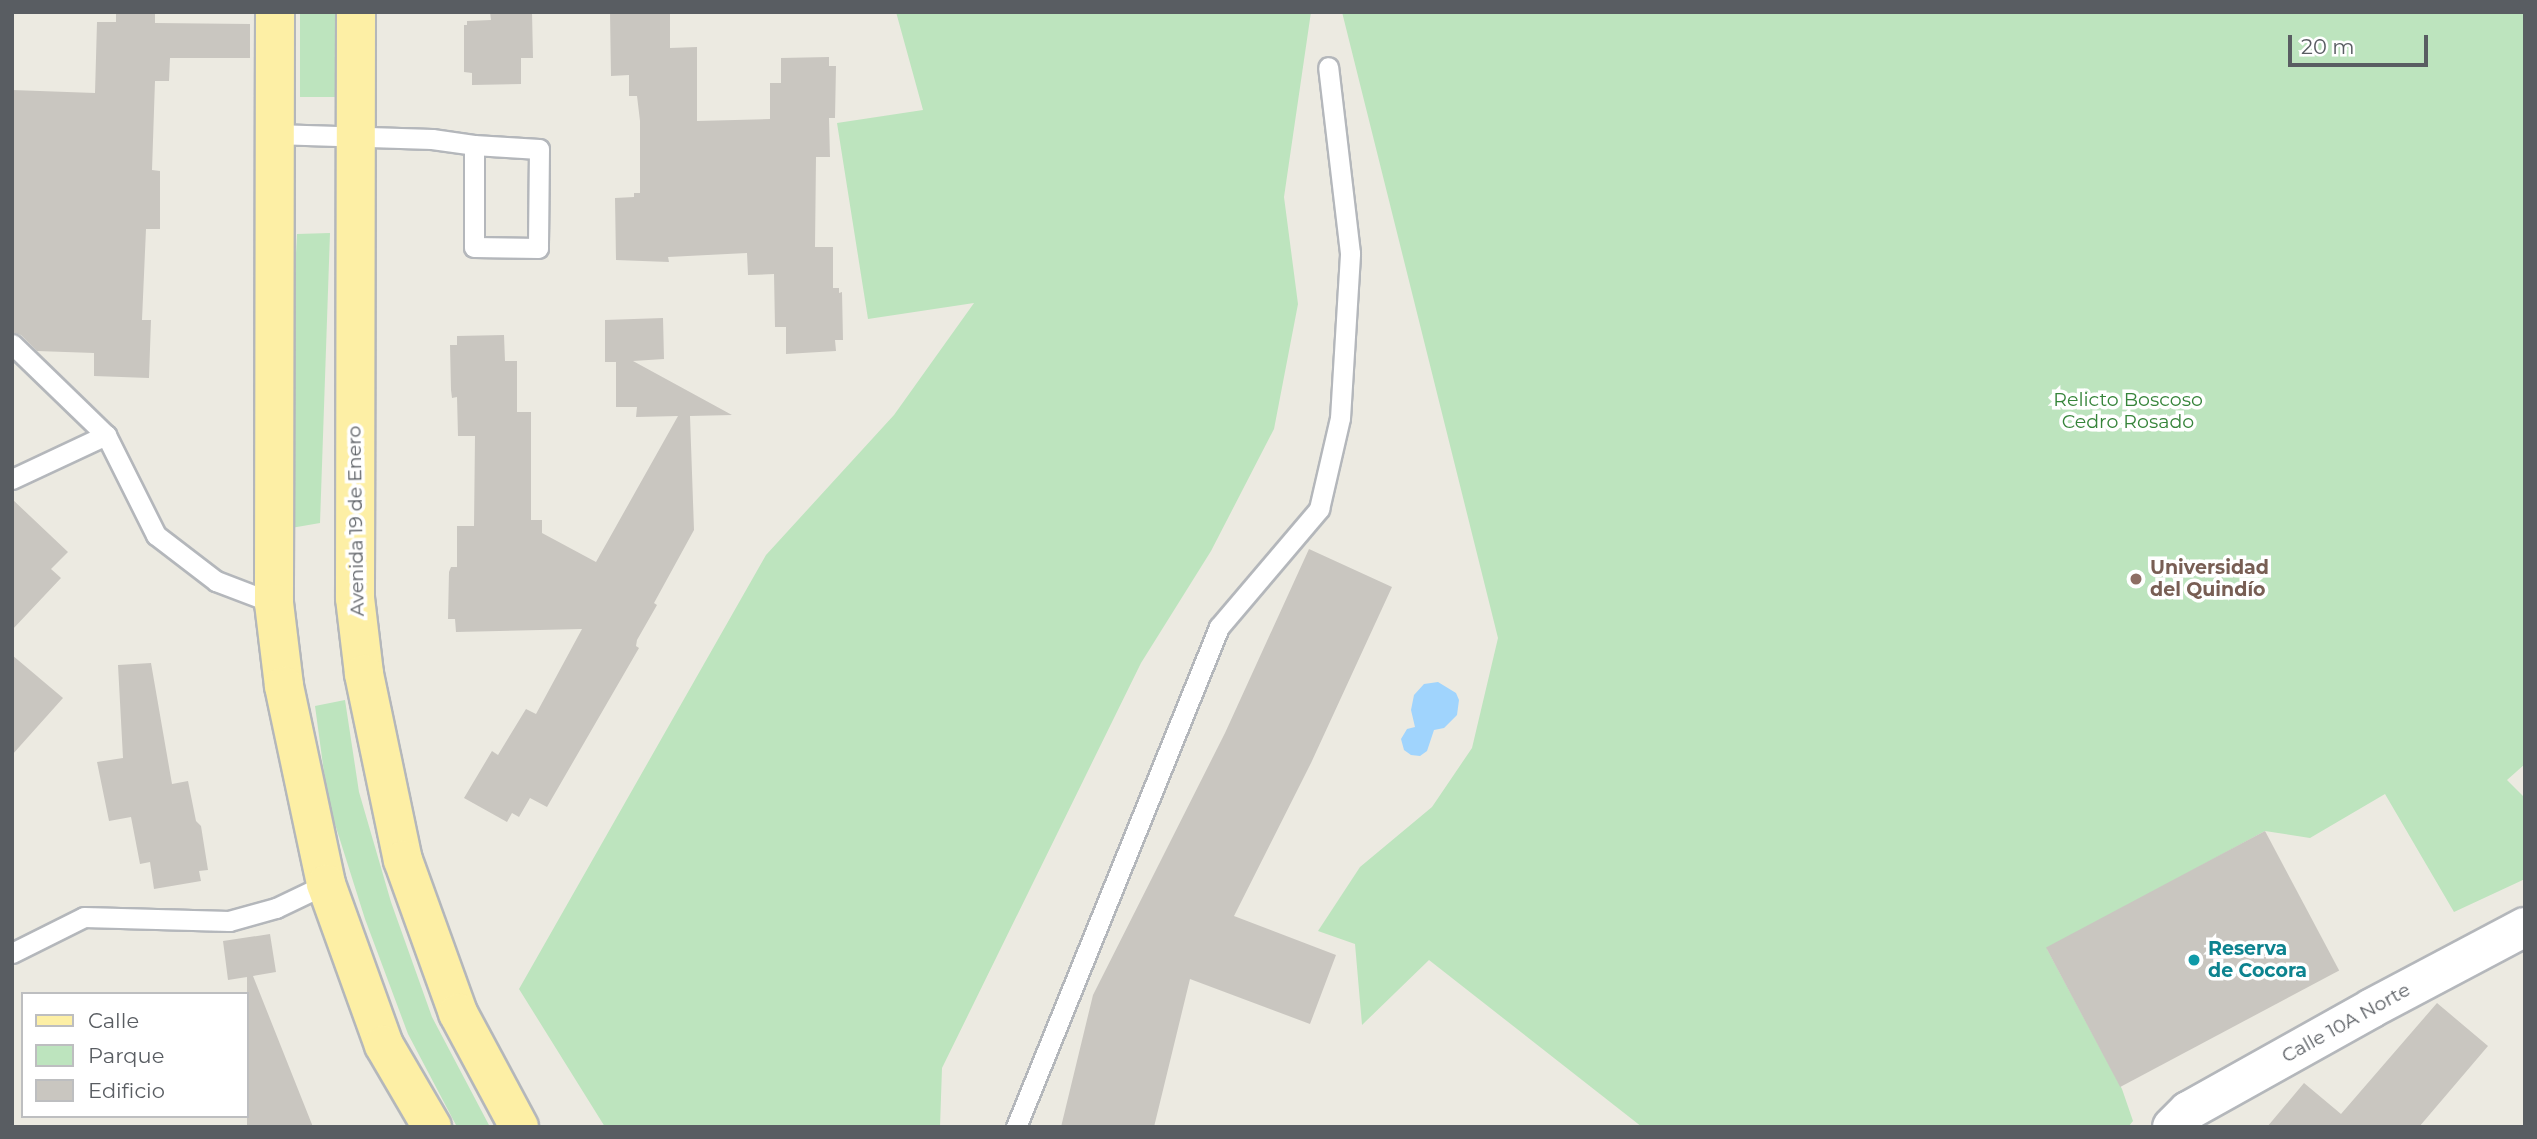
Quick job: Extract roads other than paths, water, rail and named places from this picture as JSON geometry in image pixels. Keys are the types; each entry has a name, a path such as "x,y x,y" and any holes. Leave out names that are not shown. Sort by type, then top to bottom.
{"main road":[{"path":"275,12 274,603 284,686 326,884 384,1045 432,1127"},
{"name":"Avenida 19 de Enero","path":"356,12 355,598 364,674 403,860 458,1013 519,1127"}],"street":[{"name":"Calle 10A Norte","path":"2172,1127 2188,1111 2372,1008 2525,928"}],"lane":[{"path":"1016,1127 1219,627 1319,509 1340,418 1350,253 1328,67"},
{"path":"274,134 432,139 539,149 538,248 474,247 474,145"},
{"path":"12,344 106,435 156,535 216,582 274,603"},
{"path":"12,479 106,435"},
{"path":"12,953 84,917 229,921 276,908 326,884"}],"water":[{"path":"1438,682 1456,693 1459,700 1457,715 1444,728 1434,730 1427,751 1420,756 1411,755 1404,750 1401,739 1407,729 1415,727 1411,710 1414,695 1424,684"}],"place":[{"name":"Universidad del Quindío","path":"2136,579"},
{"name":"Reserva de Cocora","path":"2194,960"}],"park label":[{"name":"Relicto Boscoso Cedro Rosado","path":"2128,411"}]}
